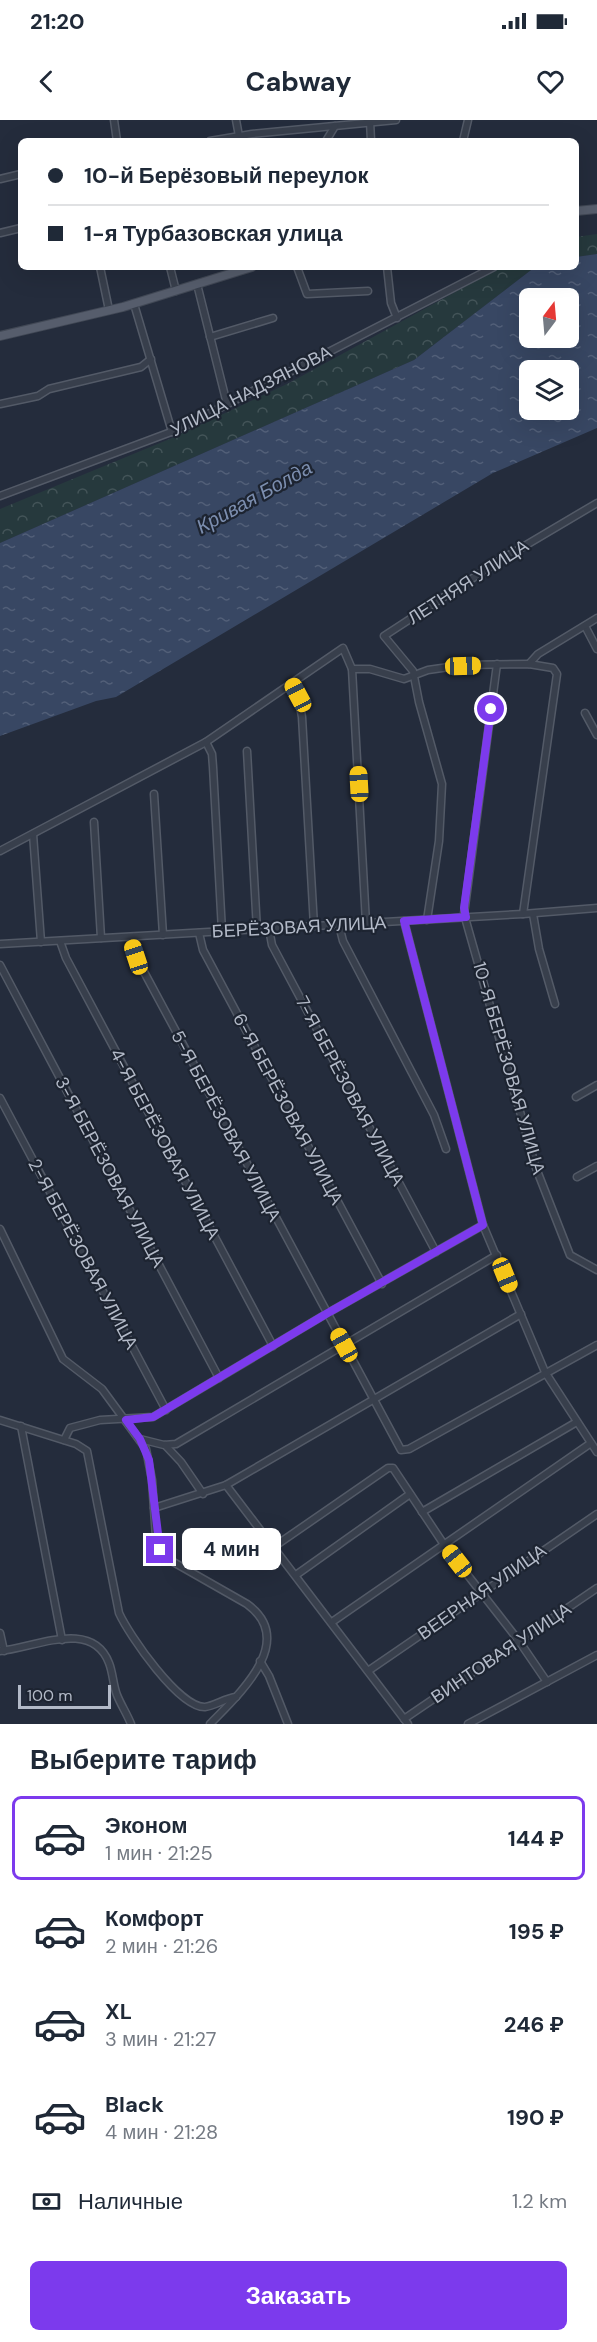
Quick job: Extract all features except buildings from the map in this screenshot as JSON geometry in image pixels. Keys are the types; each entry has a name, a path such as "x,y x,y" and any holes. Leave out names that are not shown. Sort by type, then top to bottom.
{"main road":[{"path":"579,211 597,209"},
{"path":"0,336 134,304 242,270"}],"street":[{"path":"114,120 117,138"},
{"path":"236,120 239,136"},
{"path":"227,138 396,120"},
{"path":"464,138 468,120"},
{"path":"370,122 371,138"},
{"path":"328,138 335,126"},
{"path":"0,179 18,175"},
{"path":"0,233 18,229"},
{"path":"101,270 109,310"},
{"path":"171,270 176,291"},
{"path":"298,270 307,294 368,291"},
{"path":"387,270 391,303 397,318"},
{"name":"УЛИЦА НАДЗЯНОВА","path":"0,496 172,432 488,270"},
{"path":"197,284 227,404"},
{"path":"134,304 172,432"},
{"path":"210,337 273,318"},
{"path":"0,404 38,396 49,389 141,367 151,359"},
{"name":"ЛЕТНЯЯ УЛИЦА","path":"414,677 409,665 384,636 499,561 597,502"},
{"path":"529,664 538,654 597,618"},
{"path":"585,626 597,649"},
{"path":"0,851 88,802 206,742 343,648 352,669 366,923"},
{"path":"352,669 370,669 404,679 440,668 498,664 529,664 553,668 557,674 523,914"},
{"name":"10-Я БЕРЁЗОВАЯ УЛИЦА","path":"498,664 464,908 536,1168 570,1255 597,1270"},
{"path":"414,677 442,784 439,842 427,920"},
{"path":"291,683 298,695 302,717 314,927"},
{"path":"585,713 597,735"},
{"path":"206,742 213,767 222,931"},
{"path":"247,751 257,930"},
{"path":"154,794 163,935"},
{"path":"94,822 101,938"},
{"path":"33,834 41,942"},
{"name":"БЕРЁЗОВАЯ УЛИЦА","path":"0,944 533,914 597,908"},
{"path":"533,914 539,949 555,1004"},
{"path":"404,921 483,1225 545,1372 575,1423 597,1452"},
{"path":"339,925 343,941 434,1115 446,1149"},
{"name":"7-Я БЕРЁЗОВАЯ УЛИЦА","path":"269,929 272,945 436,1252"},
{"name":"6-Я БЕРЁЗОВАЯ УЛИЦА","path":"199,933 203,950 382,1284"},
{"name":"5-Я БЕРЁЗОВАЯ УЛИЦА","path":"132,937 136,957 401,1450 409,1449 545,1372"},
{"name":"4-Я БЕРЁЗОВАЯ УЛИЦА","path":"60,941 66,958 273,1346"},
{"name":"3-Я БЕРЁЗОВАЯ УЛИЦА","path":"0,965 219,1378"},
{"path":"576,1097 597,1085"},
{"name":"2-Я БЕРЁЗОВАЯ УЛИЦА","path":"0,1098 166,1410"},
{"path":"577,1177 597,1166"},
{"path":"64,1440 70,1428 100,1420 145,1420 166,1410 326,1314 483,1225"},
{"path":"0,1229 63,1359 102,1389 140,1439 149,1460 160,1550 168,1559 258,1611 266,1624 268,1637 261,1662 236,1697 210,1724"},
{"path":"140,1439 164,1445 176,1444 497,1255"},
{"path":"154,1508 226,1485 521,1314"},
{"path":"545,1372 597,1345"},
{"path":"0,1420 83,1446 87,1451 119,1613 133,1638 185,1700 206,1707 236,1697"},
{"path":"422,1512 575,1423"},
{"path":"21,1426 62,1640"},
{"path":"332,1622 591,1443"},
{"path":"164,1445 181,1462 203,1494"},
{"path":"275,1546 388,1468 396,1470 445,1546 519,1641 547,1682"},
{"path":"226,1485 275,1546 406,1721"},
{"path":"296,1575 410,1494"},
{"name":"ВЕЕРНАЯ УЛИЦА","path":"368,1671 597,1514"},
{"name":"ВИНТОВАЯ УЛИЦА","path":"406,1721 597,1588"},
{"path":"0,1633 2,1651 62,1640 87,1640 104,1653 117,1696 131,1724"},
{"path":"468,1724 597,1655"},
{"path":"261,1662 288,1724"}],"green space":[{"path":"597,234 597,254 579,257 579,237"},
{"path":"496,270 531,270 414,360 0,543 0,509 172,438 289,383"}],"water":[{"name":"Кривая Болда","path":"597,254 597,428 493,473 116,697 96,701 0,736 0,543 414,360 531,270 579,270 579,257"}],"route":[{"path":"160,1550 156,1538 149,1460 146,1449 126,1420 145,1420 153,1417 326,1314 483,1225 404,921 466,917 464,908 491,709"}]}
